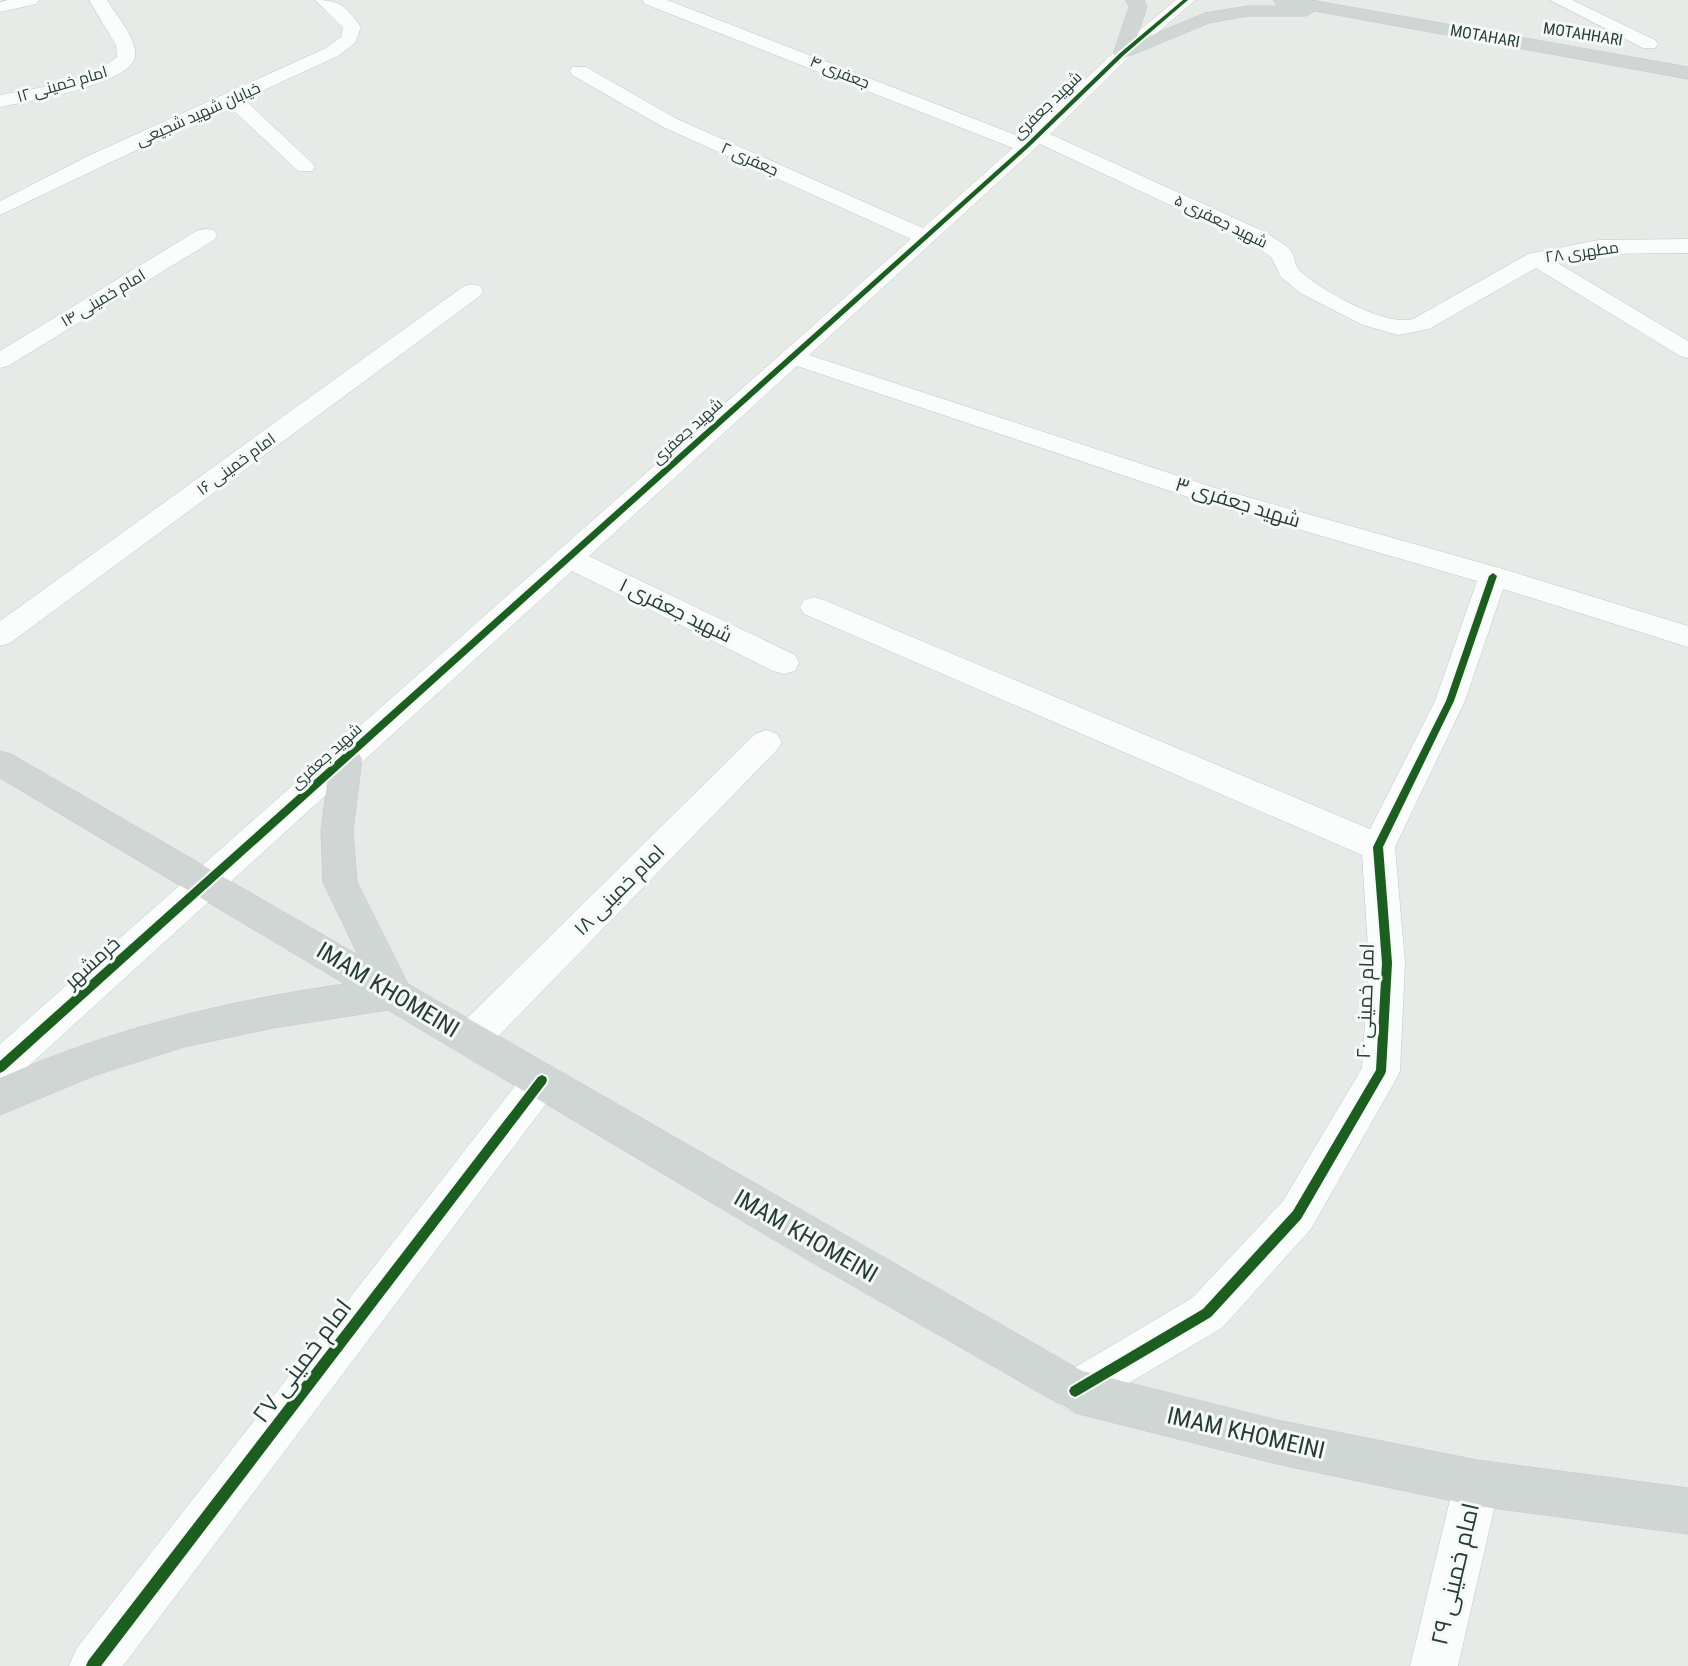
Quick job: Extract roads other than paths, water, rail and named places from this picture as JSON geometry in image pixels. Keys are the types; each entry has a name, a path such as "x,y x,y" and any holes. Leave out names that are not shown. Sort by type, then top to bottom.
{"main road":[{"path":"1122,54 1138,7 1135,0"},
{"name":"MOTAHARI","path":"1282,0 1688,73"},
{"path":"1372,0 1464,15"},
{"path":"1122,54 1205,18 1247,10 1352,13"},
{"name":"MOTAHHARI","path":"1591,35 1668,48"},
{"path":"0,1097 55,1071 156,1038 279,1011 394,993 340,882 337,831 346,759"},
{"name":"IMAM KHOMEINI","path":"0,763 208,883 822,1246 1075,1391 1277,1442 1477,1483 1688,1511"}],"street":[{"path":"0,7 30,0"},
{"name":"امام خمینی ۱۲","path":"0,101 73,84 117,68 126,58 125,45 98,0"},
{"name":"خیابان شهید شجیعی","path":"0,208 95,160 332,52 349,39 352,27 340,12 324,0"},
{"name":"جعفری ۴","path":"651,0 728,27 953,119 1032,141"},
{"name":"شهید جعفری","path":"208,883 1032,141 1122,54 1186,0"},
{"path":"1559,0 1649,44"},
{"name":"جعفری ۲","path":"579,71 670,123 925,237"},
{"path":"232,98 305,167"},
{"name":"شهید جعفری ۵","path":"1032,141 1265,241 1282,254 1282,263 1291,275 1316,293 1376,322 1393,327 1409,328 1421,324"},
{"name":"امام خمینی ۱۴","path":"0,361 206,235"},
{"name":"مطهری ۲۸","path":"1421,324 1536,260 1599,247 1688,246"},
{"path":"1536,260 1688,351"},
{"name":"امام خمینی ۱۶","path":"0,636 472,291"},
{"name":"شهید جعفری ۳","path":"792,357 1203,493 1493,576 1688,637"},
{"name":"شهید جعفری ۱","path":"569,558 784,663"},
{"path":"814,607 1378,847 1450,701 1493,576"},
{"name":"امام خمینی ۱۸","path":"471,1039 766,742"},
{"name":"امام خمینی ۲۰","path":"1075,1391 1207,1313 1297,1215 1381,1071 1387,963 1378,847"},
{"name":"خرمشهر","path":"0,1068 208,883"},
{"name":"امام خمینی ۲۷","path":"93,1666 542,1080"},
{"name":"امام خمینی ۲۹","path":"1434,1666 1477,1483"}]}
